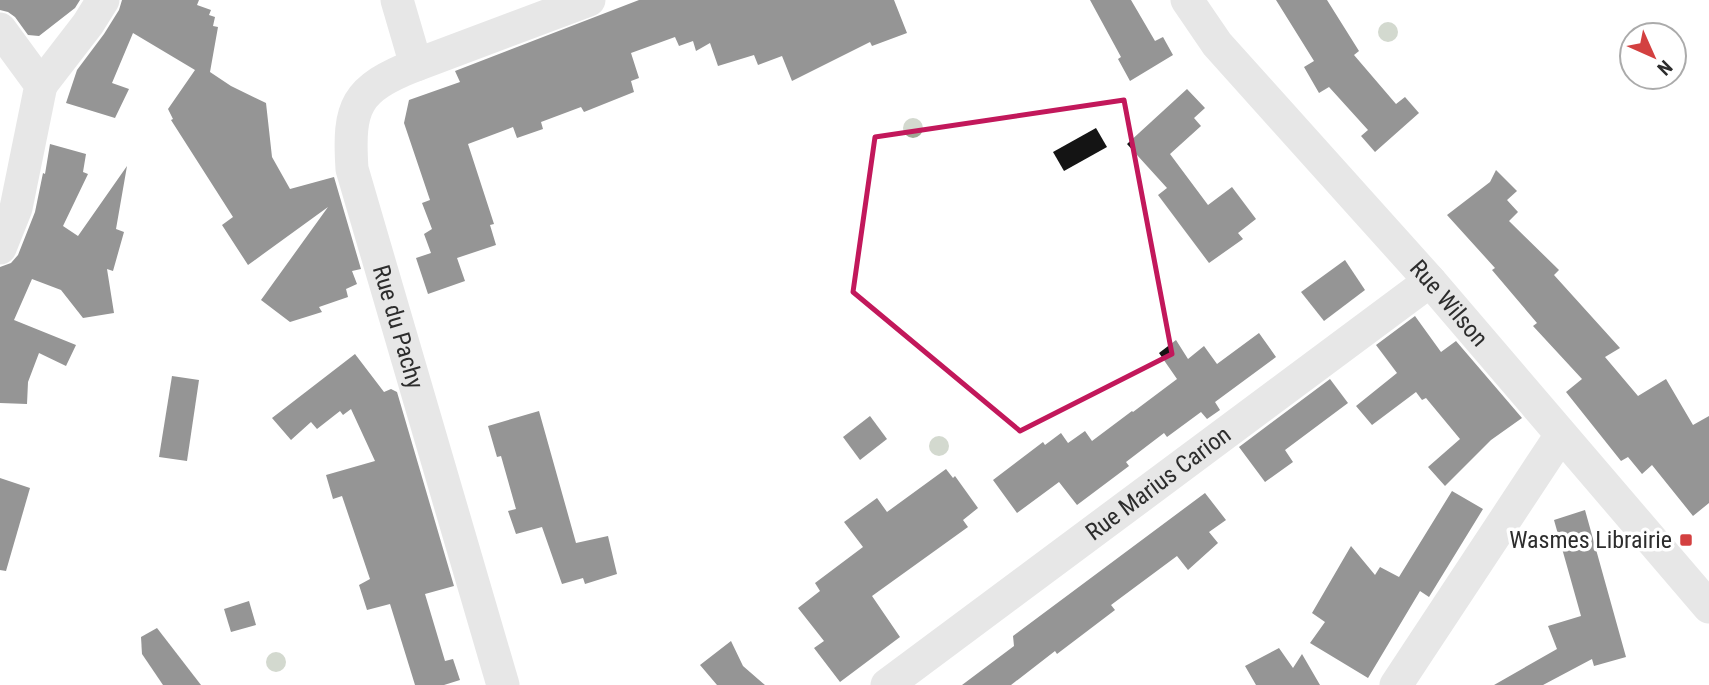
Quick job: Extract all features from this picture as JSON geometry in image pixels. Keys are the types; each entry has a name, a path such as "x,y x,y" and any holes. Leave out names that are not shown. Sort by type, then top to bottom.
{"street":[{"path":"0,248 16,208 41,85 103,0"},
{"path":"397,0 416,65"},
{"name":"Rue du Pachy","path":"503,685 352,169 350,137 355,107 375,86 393,74 589,0"},
{"name":"Rue Wilson","path":"1187,0 1217,44 1430,281 1709,607"},
{"path":"0,29 41,85"},
{"name":"Rue Marius Carion","path":"887,685 1430,281"},
{"path":"1396,685 1562,435"}],"highlighted area":[{"path":"1124,100 1172,354 1020,431 853,292 875,137"}],"building":[{"path":"0,0 80,0 75,8 39,36 28,35 15,17 0,10"},
{"path":"122,0 199,0 197,5 211,10 209,15 215,17 213,26 218,27 210,72 266,103 272,157 290,189 334,177 361,269 352,271 357,284 346,289 348,297 319,307 322,312 290,322 261,300 328,207 248,265 222,225 233,217 171,120 173,119 168,109 195,70 133,33 112,83 129,89 115,118 66,103 77,70 104,34"},
{"path":"639,0 894,0 907,33 872,46 870,42 792,81 782,56 758,65 754,55 718,66 710,43 696,51 693,41 679,46 675,37 631,53 639,78 631,81 634,92 584,112 581,107 541,122 543,129 517,138 513,127 468,144 494,224 490,225 496,245 457,258 465,281 428,294 416,258 431,253 424,234 432,229 422,203 430,200 404,123 409,100 460,82 455,71"},
{"path":"1090,0 1131,0 1155,41 1163,37 1173,55 1130,81 1118,59 1121,57"},
{"path":"1276,0 1327,0 1359,51 1354,55 1396,104 1405,97 1419,113 1375,152 1361,136 1368,130 1329,87 1319,93 1304,67 1314,61"},
{"path":"1187,89 1205,108 1194,118 1201,126 1170,154 1208,205 1232,187 1256,219 1238,233 1243,239 1209,263 1158,195 1167,188 1127,144"},
{"path":"1096,128 1107,147 1064,171 1053,152"},
{"path":"50,144 86,154 83,172 88,174 63,226 78,236 127,166 116,229 124,232 113,271 107,269 114,313 83,318 61,290 32,279 14,320 76,345 66,366 39,353 28,382 27,404 0,403 0,267 11,263 18,255 35,212"},
{"path":"1496,170 1517,191 1507,200 1518,212 1509,221 1559,270 1554,275 1620,348 1605,357 1638,396 1666,379 1693,425 1709,416 1709,503 1693,516 1652,465 1642,474 1628,457 1621,461 1566,392 1582,379 1533,326 1537,323 1492,270 1495,268 1447,215 1490,182"},
{"path":"1345,260 1365,290 1324,321 1301,292"},
{"path":"1415,316 1441,352 1456,341 1522,418 1491,440 1445,486 1428,467 1460,439 1426,398 1422,400 1416,392 1372,425 1356,406 1397,373 1376,345"},
{"path":"1259,333 1276,357 1215,402 1220,410 1207,419 1201,412 1167,437 1164,433 1126,462 1129,466 1077,505 1059,482 1017,513 993,480 1043,442 1045,445 1061,433 1068,443 1085,431 1092,441 1177,379 1159,353 1176,340 1188,359 1204,346 1217,364"},
{"path":"355,354 384,392 391,389 397,392 454,586 425,594 445,661 453,659 460,680 444,685 415,685 390,604 367,610 359,585 370,579 342,496 333,499 326,475 375,461 351,409 343,415 340,411 317,429 311,422 291,440 272,418"},
{"path":"172,376 199,380 187,461 159,457"},
{"path":"1330,379 1348,403 1285,450 1293,462 1265,482 1239,447"},
{"path":"539,411 576,543 608,536 617,574 585,584 583,578 562,584 542,527 516,534 508,511 516,509 501,456 497,457 488,426"},
{"path":"870,416 887,439 860,460 843,437"},
{"path":"946,469 953,478 955,476 978,508 963,520 968,527 872,596 900,637 840,682 814,648 824,641 798,608 820,591 815,583 863,547 844,522 877,498 887,512"},
{"path":"0,478 30,488 6,571 0,570"},
{"path":"1452,491 1483,509 1429,597 1420,591 1368,678 1310,643 1325,622 1312,613 1351,546 1375,575 1380,567 1399,577"},
{"path":"1205,493 1226,520 1209,532 1218,543 1188,570 1177,556 1111,605 1115,610 1011,685 962,685 1014,646 1013,636"},
{"path":"1585,510 1626,657 1594,666 1592,659 1543,685 1494,685 1557,649 1548,626 1581,616 1554,520"},
{"path":"249,601 256,625 231,632 224,609"},
{"path":"157,628 201,685 163,685 142,654 141,637"},
{"path":"731,641 743,666 765,685 717,685 700,665"},
{"path":"1279,648 1293,668 1302,654 1320,685 1256,685 1245,666"}],"place":[{"name":"Wasmes Librairie","path":"1686,540"}]}
